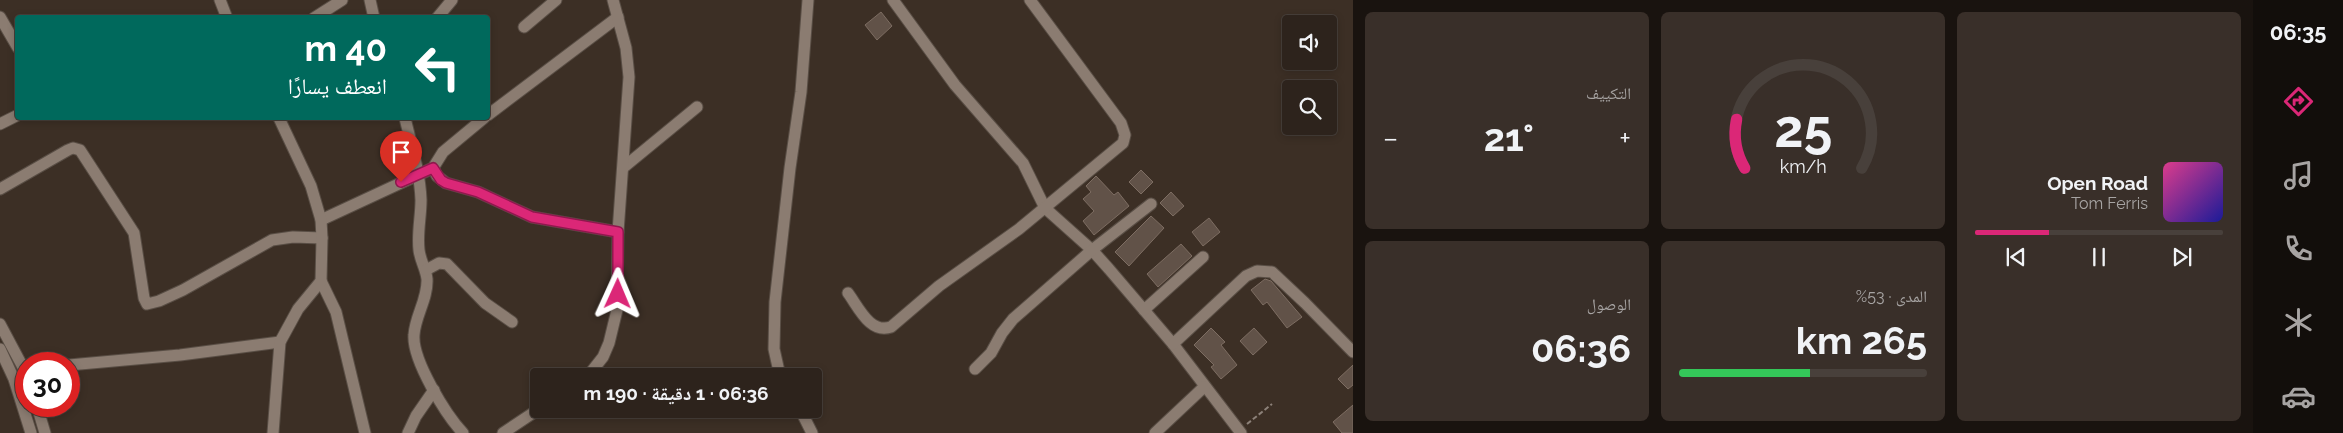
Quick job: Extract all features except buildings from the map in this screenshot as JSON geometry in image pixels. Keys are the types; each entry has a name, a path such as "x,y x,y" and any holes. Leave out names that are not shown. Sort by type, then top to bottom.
{"street":[{"path":"220,0 226,15"},
{"path":"319,15 342,0"},
{"path":"370,0 373,15"},
{"path":"440,15 452,0"},
{"path":"524,27 556,0"},
{"path":"595,368 604,357 616,322 618,232 629,78 626,48 613,0"},
{"path":"778,368 774,349 775,302 790,168 801,92 808,0"},
{"path":"893,0 955,85 1022,163 1045,208 1092,250 1173,344 1240,432"},
{"path":"848,293 874,327 882,330 891,327 933,292 1045,208 1119,147 1125,135 1123,126 1030,0"},
{"path":"0,16 15,43"},
{"path":"490,113 618,17"},
{"path":"624,167 697,107"},
{"path":"0,124 15,116"},
{"path":"280,120 306,173 321,220 321,281 331,298 341,328 365,433"},
{"path":"405,120 418,174 421,200 419,252 426,270 427,288 414,335 418,355 434,390 452,420 463,433"},
{"path":"321,220 433,168 443,152 482,120"},
{"path":"0,189 68,150 76,148 80,150 134,232 144,298 147,304 177,293 272,240 293,237 322,238"},
{"path":"433,168 441,180 446,183 478,192 532,217 618,232"},
{"path":"975,368 991,353 1009,323 1092,250 1151,204"},
{"path":"1144,310 1202,257"},
{"path":"426,270 439,262 446,264 485,303 512,322"},
{"path":"1173,344 1246,276 1264,270 1272,272 1305,302 1353,352"},
{"path":"273,433 280,342 298,310 321,281"},
{"path":"0,324 15,353"},
{"path":"80,364 180,355 280,342"},
{"path":"0,349 14,379 31,433"},
{"path":"1156,433 1204,387"},
{"path":"408,433 416,416 434,390"},
{"path":"504,433 530,415"},
{"path":"40,417 45,433"},
{"path":"804,418 812,433"}],"path":[{"path":"1240,432 1272,404"}],"route":[{"path":"401,182 433,168 434,172 446,183 471,189 532,217 545,221 618,232 618,294"}]}
